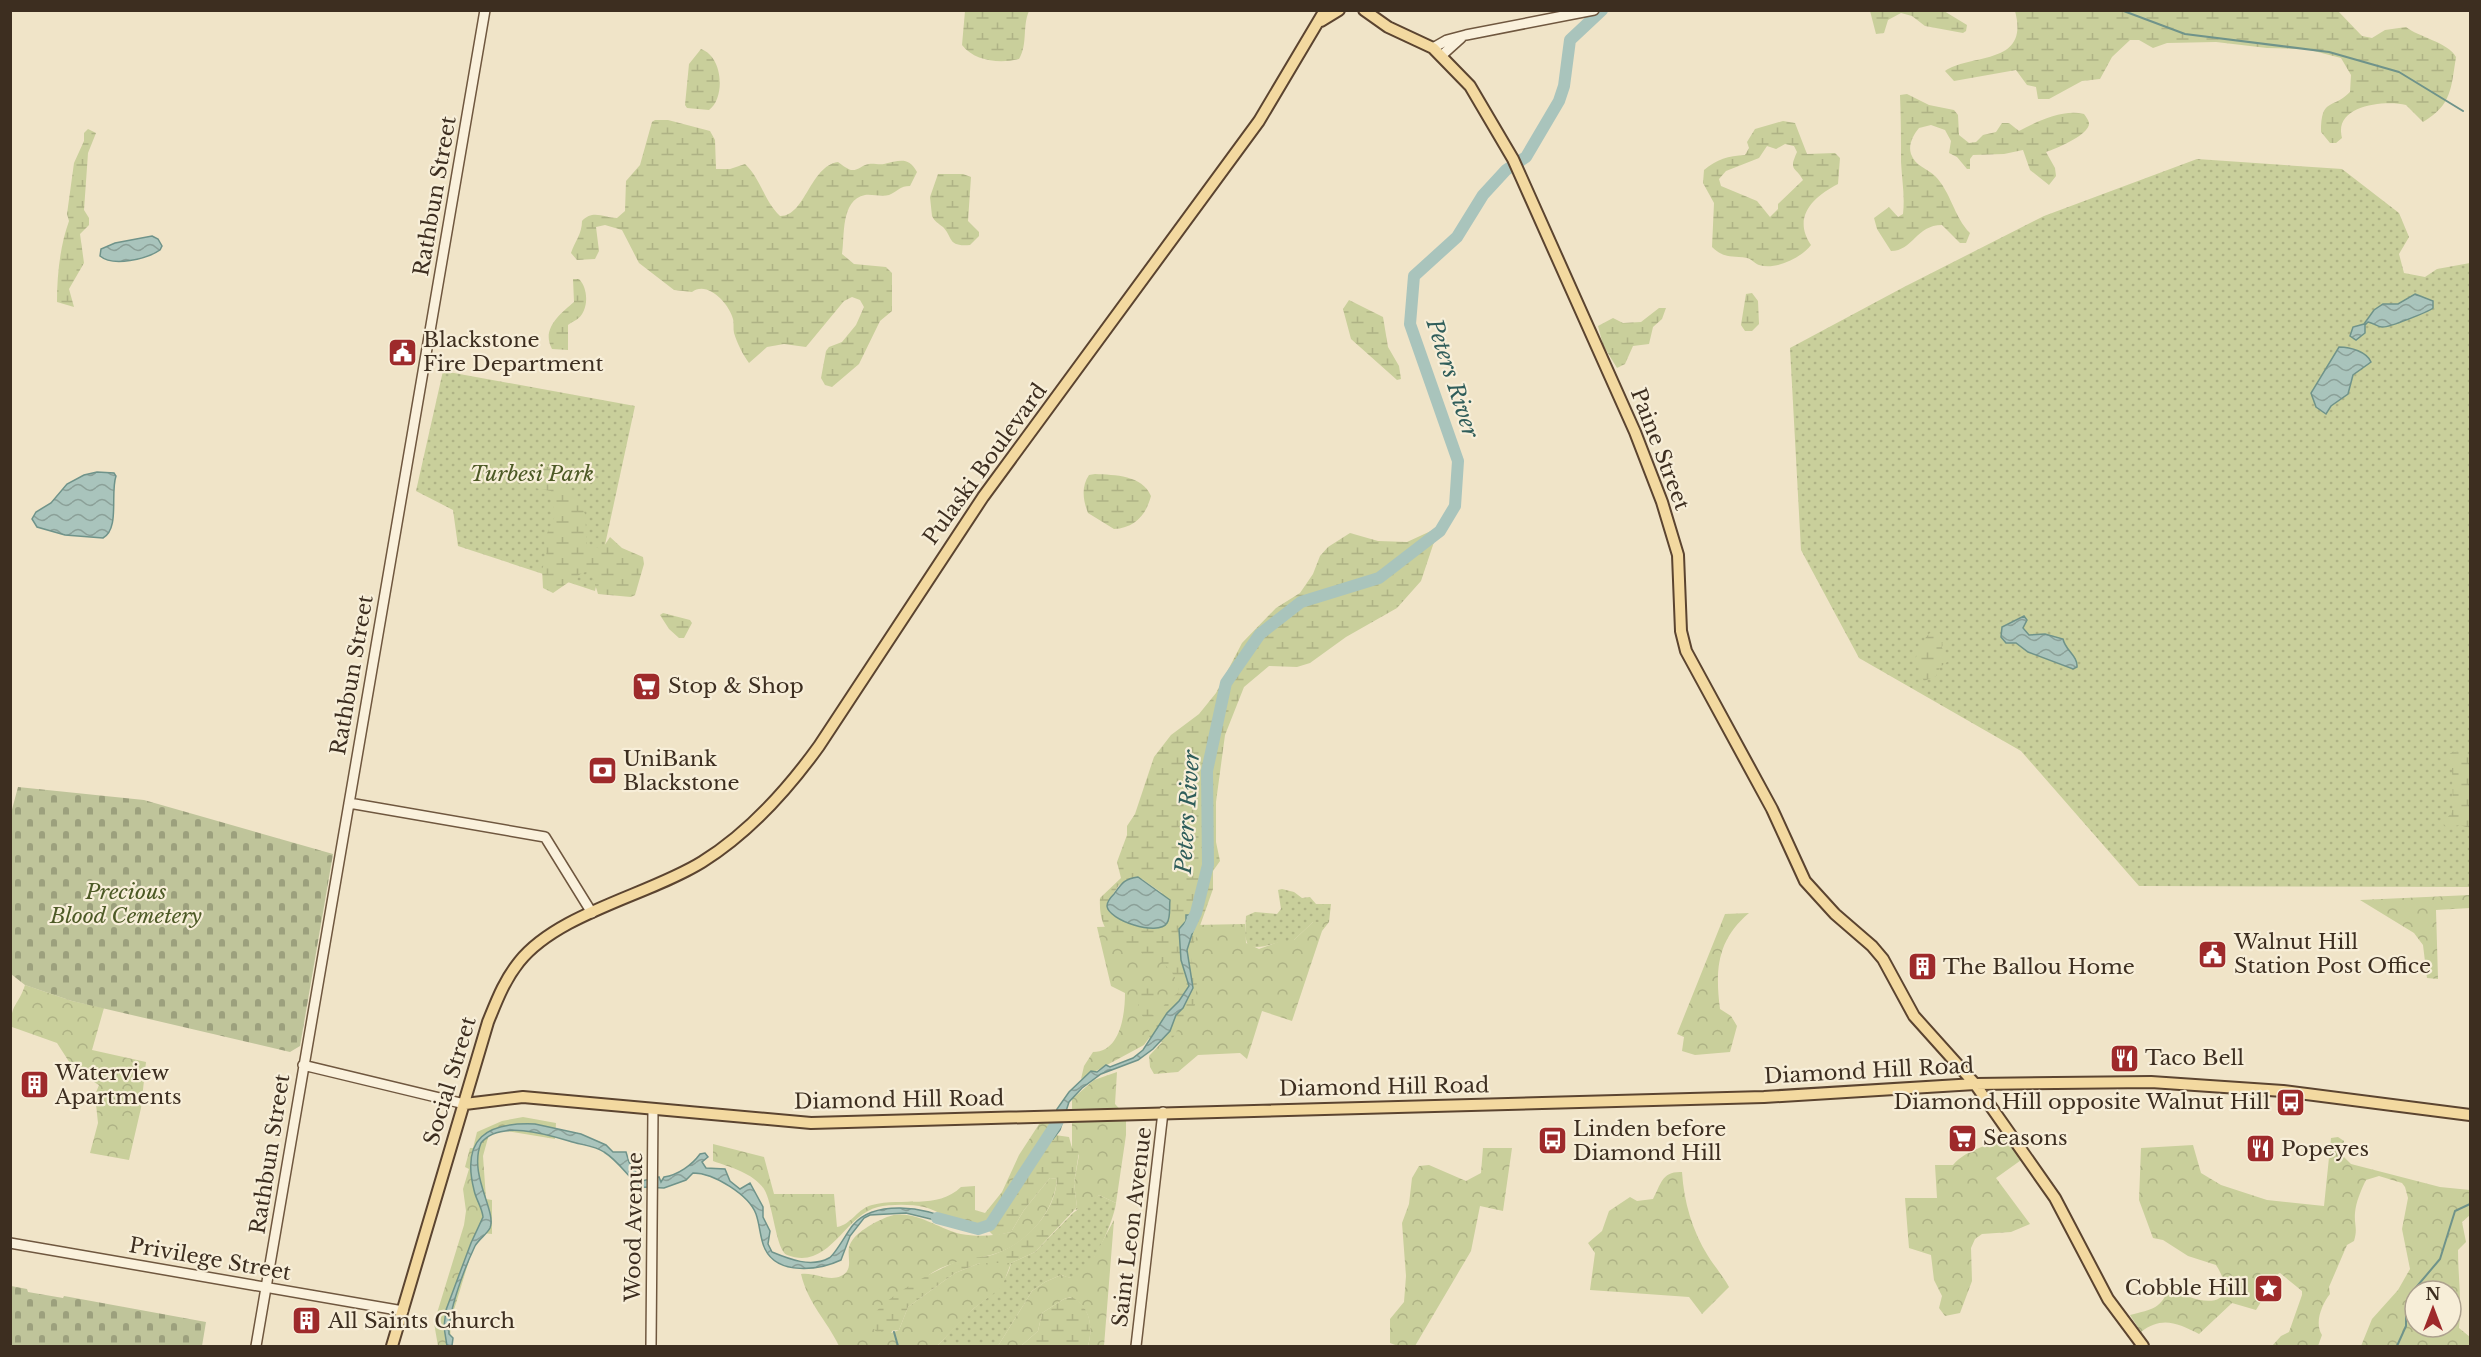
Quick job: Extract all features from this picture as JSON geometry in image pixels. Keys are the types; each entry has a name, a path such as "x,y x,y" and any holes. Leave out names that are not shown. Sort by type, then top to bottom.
{"main road":[{"name":"Pulaski Boulevard","path":"635,895 705,861 748,826 799,771 856,691 983,496 1259,121 1325,10"},
{"path":"1318,23 1339,10"},
{"path":"1354,10 1365,11 1388,27 1437,52"},
{"name":"Paine Street","path":"1437,52 1470,86 1515,164 1635,432 1662,502 1678,555 1681,631 1686,651 1762,789 1805,881 1835,914 1872,946 1883,959 1914,1016 1975,1084 2055,1198 2108,1299 2143,1347"},
{"name":"Social Street","path":"392,1347 499,992 520,961 553,934 592,913 635,895"},
{"name":"Diamond Hill Road","path":"465,1104 523,1097 801,1123 1752,1097 1975,1084 2188,1083 2283,1091 2470,1115"}],"street":[{"name":"Rathbun Street","path":"256,1347 485,10"},
{"path":"1437,52 1447,40 1466,34 1593,11"},
{"path":"349,803 544,837 592,913"},
{"name":"Diamond Hill Road","path":"303,1065 465,1104"},
{"name":"Wood Avenue","path":"651,1347 653,1109"},
{"name":"Saint Leon Avenue","path":"1136,1347 1163,1113"},
{"name":"Privilege Street","path":"10,1243 403,1311"}],"green space":[{"path":"965,11 1029,11 1019,59 988,60 973,55 967,50 962,45"},
{"path":"1870,11 1944,11 1967,25 1966,31 1963,33 1925,26 1912,16 1901,13 1888,20 1884,33 1876,34"},
{"path":"2015,11 2338,11 2362,36 2372,38 2385,30 2406,27 2446,47 2456,57 2448,95 2433,116 2423,122 2406,105 2386,103 2363,107 2345,118 2341,127 2342,138 2336,143 2330,143 2321,132 2323,114 2325,109 2350,92 2351,75 2341,58 2306,49 2267,48 2216,42 2167,43 2153,48 2139,40 2130,40 2112,57 2100,79 2082,81 2049,99 2038,99 2036,87 2027,85 2016,70 1954,81 1945,71 1996,55 2007,49 2014,41 2017,29"},
{"path":"701,49 709,53 714,60 720,78 718,97 709,110 687,108 685,105 689,64"},
{"path":"1907,94 1929,105 1954,110 1958,115 1959,135 1969,143 1976,142 1983,135 1996,132 2002,123 2009,123 2019,131 2051,117 2076,113 2084,114 2089,123 2088,128 2078,137 2046,152 2055,168 2056,176 2049,185 2030,170 2023,150 2004,154 1973,155 1970,159 1970,169 1967,169 1957,157 1949,153 1951,141 1945,130 1931,125 1919,128 1911,144 1910,151 1913,158 1940,182 1960,220 1970,233 1966,243 1960,243 1942,225 1933,226 1920,233 1905,247 1891,251 1877,229 1874,218 1889,207 1898,217 1903,214 1900,95"},
{"path":"668,120 710,131 715,140 716,169 730,169 745,164 780,216 796,209 821,172 838,162 851,170 869,164 899,161 907,162 914,167 917,172 910,186 889,195 865,195 857,198 848,211 842,254 854,264 886,267 892,273 892,311 880,321 859,364 832,387 825,385 821,378 826,351 829,347 842,342 856,325 864,307 860,300 852,297 844,301 806,347 784,344 767,347 749,363 735,337 731,313 722,300 711,291 704,289 692,292 674,290 639,263 622,230 605,225 596,227 599,251 595,259 577,260 571,253 580,234 582,221 586,217 594,215 617,218 625,211 626,181 640,165 652,122"},
{"path":"1783,121 1795,123 1807,154 1835,153 1840,158 1838,184 1813,202 1805,217 1806,235 1811,245 1788,262 1773,266 1759,265 1747,258 1724,255 1712,247 1714,203 1703,183 1704,170 1709,166 1723,159 1745,155 1749,148 1747,142 1755,129","holes":["1785,144 1794,146 1797,152 1793,166 1803,180 1778,204 1778,209 1770,217 1757,201 1721,186 1719,179 1726,171 1759,158 1767,146 1776,149"]},
{"path":"88,129 96,133 88,153 84,210 89,218 89,225 80,234 84,263 69,289 74,307 57,302 58,271 69,221 67,214 74,163 84,141 84,133"},
{"path":"2197,159 2342,169 2399,213 2409,237 2399,254 2404,273 2425,277 2437,269 2470,263 2470,887 2139,886 2021,751 1859,658 1801,550 1790,348 2044,216"},
{"path":"938,174 963,174 971,177 968,221 979,232 979,236 970,245 954,243 932,216 930,197"},
{"path":"573,279 579,279 585,288 585,306 580,316 568,325 568,350 552,349 549,342 550,329 558,317 574,302"},
{"path":"1752,293 1758,301 1759,324 1752,331 1745,331 1741,325 1746,294"},
{"path":"1349,300 1383,317 1388,347 1399,366 1401,379 1397,380 1351,339 1343,309"},
{"path":"1659,308 1666,308 1662,319 1653,327 1649,344 1633,346 1625,364 1617,368 1603,345 1598,326 1613,318 1623,323 1641,322"},
{"name":"Turbesi Park","path":"443,371 635,406 595,591 458,546 453,510 416,491"},
{"path":"546,467 555,467 558,486 576,494 585,514 587,545 602,549 610,537 622,548 643,557 644,564 635,595 631,597 598,594 591,571 582,573 553,593 543,588 542,569 547,557 544,540 555,516 551,491 535,488 525,483 525,480"},
{"path":"1089,475 1135,480 1147,489 1151,496 1143,515 1128,526 1114,529 1088,513 1084,489"},
{"path":"1433,530 1437,533 1421,581 1397,608 1346,637 1310,663 1297,667 1269,666 1244,687 1225,735 1216,802 1216,842 1220,861 1213,871 1213,889 1190,954 1197,980 1195,1005 1172,1039 1150,1045 1149,1026 1138,1009 1138,990 1146,984 1156,994 1152,1014 1156,1017 1167,1001 1179,992 1174,975 1164,964 1122,944 1110,935 1102,920 1100,898 1121,878 1117,862 1127,835 1127,826 1135,814 1154,757 1171,735 1199,714 1216,693 1242,643 1276,608 1300,593 1313,574 1320,556 1328,547 1350,533 1378,541 1407,542","holes":["1133,878 1142,879 1162,893 1107,903 1119,885"]},
{"path":"663,613 690,620 692,623 684,638 679,638 669,629 660,615"},
{"path":"1934,629 1943,636 1942,648 1950,660 1940,667 1936,676 1924,681 1914,661 1926,637"},
{"path":"2454,751 2470,756 2470,828 2459,825 2447,828 2443,823 2452,812 2452,768 2448,755"},
{"name":"Precious Blood Cemetery","path":"18,787 144,800 333,854 300,1046 290,1052 72,1001 25,985 11,974 10,817"},
{"path":"1278,890 1294,892 1302,898 1310,897 1316,904 1331,904 1329,922 1313,922 1294,940 1260,947 1248,946 1245,936 1246,916 1255,912 1277,914 1281,909"},
{"path":"2470,895 2470,908 2436,910 2438,979 2427,978 2423,945 2414,933 2360,900"},
{"path":"1749,913 1738,923 1724,945 1719,969 1720,1009 1731,1016 1737,1026 1730,1052 1695,1055 1682,1051 1684,1037 1677,1034 1725,914"},
{"path":"1313,922 1329,922 1322,931 1292,1021 1262,1011 1247,1059 1240,1053 1198,1055 1178,1072 1154,1074 1150,1067 1149,1056 1178,1025 1194,977 1188,949 1195,925 1245,924 1246,943 1259,949 1283,940 1294,940"},
{"path":"1174,925 1183,979 1180,996 1144,1045 1081,1079 1084,1066 1093,1052 1110,1046 1115,1039 1120,1030 1124,1011 1125,993 1111,986 1097,927"},
{"path":"25,985 72,1001 104,1008 92,1050 146,1062 141,1108 129,1160 90,1153 98,1123 95,1095 99,1085 75,1071 57,1043 12,1027 11,1030 13,1010"},
{"path":"1117,1072 1115,1104 1126,1116 1126,1135 1116,1203 1099,1195 1084,1208 1075,1210 1077,1207 1074,1183 1079,1155 1072,1148 1072,1099 1094,1080"},
{"path":"523,1117 556,1123 555,1139 507,1131 489,1134 483,1156 486,1199 492,1200 492,1234 482,1233 474,1244 450,1323 451,1346 438,1346 434,1323 464,1225 466,1211 463,1189 469,1169 465,1167 470,1148 473,1148 477,1132 502,1121"},
{"path":"1043,1118 1053,1121 1045,1138 1013,1180 999,1209 987,1223 980,1226 964,1224 919,1206 883,1206 866,1212 825,1249 814,1256 802,1258 783,1252 767,1196 759,1183 741,1171 713,1161 713,1144 764,1157 774,1194 834,1194 837,1227 842,1226 863,1209 872,1205 930,1201 952,1194 961,1187 975,1186 975,1210 985,1213 1002,1192 1019,1155"},
{"path":"2009,1134 2024,1158 1996,1178 2030,1224 2011,1232 1982,1234 1975,1239 1971,1248 1972,1281 1960,1313 1945,1316 1939,1308 1942,1296 1934,1280 1931,1255 1909,1248 1905,1198 1937,1198 1935,1165 1953,1165 1972,1151"},
{"path":"1055,1135 1069,1137 1072,1148 1079,1152 1074,1183 1077,1207 1035,1252 1011,1263 980,1263 955,1273 908,1307 899,1330 877,1332 871,1327 869,1321 876,1312 908,1287 960,1260 992,1255 1004,1250 1036,1226 1051,1204 1057,1179 1050,1178 1024,1210 1011,1232 994,1236 989,1231 987,1223 995,1214 1020,1171 1037,1150"},
{"path":"2338,1137 2344,1141 2342,1155 2351,1164 2440,1187 2470,1190 2470,1215 2462,1222 2466,1242 2458,1250 2459,1279 2404,1279 2410,1269 2402,1229 2408,1198 2402,1183 2379,1176 2366,1180 2359,1196 2355,1213 2354,1241 2347,1245 2329,1287 2330,1294 2324,1303 2319,1319 2322,1335 2318,1346 2272,1346 2281,1336 2289,1332 2302,1295 2302,1291 2280,1273 2256,1310 2232,1303 2199,1334 2170,1323 2156,1324 2141,1332 2130,1315 2155,1307 2167,1294 2170,1286 2181,1293 2204,1301 2221,1297 2225,1290 2223,1279 2216,1265 2188,1256 2163,1240 2153,1238 2139,1200 2141,1148 2193,1145 2201,1173 2221,1185 2267,1200 2324,1206 2331,1138"},
{"path":"1483,1148 1512,1148 1503,1211 1480,1206 1471,1251 1415,1346 1398,1346 1390,1343 1390,1319 1404,1302 1406,1276 1402,1223 1409,1204 1412,1178 1419,1166 1429,1165 1466,1181 1481,1173"},
{"path":"1682,1172 1693,1226 1702,1246 1729,1287 1702,1314 1689,1297 1590,1290 1595,1253 1588,1243 1602,1231 1609,1211 1630,1197 1637,1201 1653,1199 1666,1176"},
{"path":"1050,1178 1057,1179 1055,1192 1044,1216 1026,1236 1003,1251 936,1270 925,1279 915,1293 891,1333 899,1330 908,1307 955,1273 980,1263 1011,1263 1002,1287 973,1309 937,1346 839,1346 808,1294 801,1274 831,1278 841,1276 849,1267 849,1247 855,1237 877,1222 896,1215 915,1217 967,1235 986,1236 1011,1232 1024,1210"},
{"path":"1099,1195 1116,1203 1107,1233 1095,1257 1082,1274 1075,1278 1061,1275 1032,1291 998,1346 937,1346 968,1313 1001,1284 1011,1263 1035,1252 1073,1213"},
{"path":"1114,1220 1104,1346 1088,1346 1089,1319 1083,1306 1071,1297 1042,1313 1038,1331 1021,1346 998,1346 1032,1291 1061,1275 1071,1278 1078,1276 1094,1257"},
{"path":"2403,1281 2403,1339 2463,1339 2463,1331 2470,1337 2470,1346 2361,1346 2372,1319"},
{"path":"11,1286 27,1289 28,1292 63,1298 64,1296 206,1322 202,1346 11,1346"},
{"path":"1072,1297 1083,1306 1089,1318 1088,1346 1021,1346 1038,1331 1042,1313 1064,1299"}],"water":[{"path":"152,236 158,239 162,246 160,250 147,256 113,261 100,256 101,249 115,243"},
{"path":"2415,294 2433,301 2433,308 2386,327 2368,322 2365,325 2365,333 2356,340 2350,336 2353,327 2364,324 2374,310 2383,304 2398,304"},
{"path":"2339,347 2358,351 2366,355 2371,362 2353,375 2348,394 2331,406 2326,414 2316,407 2311,393"},
{"path":"97,472 114,473 116,476 113,519 108,533 103,538 65,535 37,527 32,519 36,512 51,503 67,484 84,475"},
{"path":"2024,616 2027,620 2023,628 2029,635 2045,634 2063,639 2076,660 2077,667 2073,669 2028,652 2016,643 2006,643 2001,637 2002,627"},
{"path":"1138,877 1170,900 1168,921 1162,927 1134,925 1116,917 1109,911 1107,906 1109,899 1119,887 1126,880"},
{"path":"1186,915 1198,915 1187,950 1193,988 1183,1008 1176,1015 1170,1031 1153,1049 1138,1060 1101,1074 1082,1088 1069,1102 1060,1130 1053,1139 1049,1134 1057,1109 1069,1092 1091,1071 1097,1072 1106,1065 1110,1067 1133,1058 1143,1050 1167,1013 1189,986 1181,960 1179,929 1186,921"},
{"path":"535,1124 581,1134 606,1145 613,1152 626,1152 629,1162 642,1181 659,1177 661,1182 664,1177 679,1172 689,1166 700,1154 705,1153 708,1157 702,1162 706,1168 725,1169 730,1181 740,1189 750,1183 763,1207 763,1217 770,1231 768,1244 772,1252 800,1261 815,1262 829,1258 853,1225 862,1217 874,1212 900,1208 915,1209 951,1221 943,1222 906,1213 870,1215 864,1218 850,1236 841,1260 811,1268 789,1267 771,1258 765,1249 752,1207 739,1193 720,1181 693,1173 686,1180 664,1188 641,1187 610,1156 596,1148 536,1132 511,1130 499,1132 489,1136 481,1143 478,1155 480,1179 490,1212 490,1228 475,1246 462,1277 449,1324 449,1334 453,1338 452,1346 447,1346 444,1327 446,1310 483,1217 475,1194 471,1172 471,1157 475,1146 491,1130 503,1126"}],"waterway":[{"name":"Peters River","path":"1189,928 1196,913 1208,865 1207,771 1226,683 1260,634 1301,602 1379,578 1440,531 1455,506 1458,461 1410,324 1414,276 1457,237 1483,195 1506,170 1526,157 1559,101 1564,86 1570,40 1602,10"},
{"path":"2121,10 2185,34 2329,52 2399,72 2463,111"},
{"name":"Peters River","path":"937,1218 978,1229 990,1225 1058,1121"},
{"path":"2397,1346 2406,1326 2406,1306 2413,1291 2440,1259 2455,1211 2470,1204"},
{"path":"894,1332 898,1346"}],"place":[{"name":"Blackstone Fire Department","path":"402,352"},
{"name":"Stop & Shop","path":"647,686"},
{"name":"UniBank Blackstone","path":"602,771"},
{"name":"Walnut Hill Station Post Office","path":"2213,954"},
{"name":"The Ballou Home","path":"1922,967"},
{"name":"Taco Bell","path":"2124,1058"},
{"name":"Waterview Apartments","path":"34,1085"},
{"name":"Diamond Hill opposite Walnut Hill","path":"2291,1102"},
{"name":"Seasons","path":"1962,1138"},
{"name":"Linden before Diamond Hill","path":"1552,1141"},
{"name":"Popeyes","path":"2260,1149"},
{"name":"Cobble Hill","path":"2269,1288"},
{"name":"All Saints Church","path":"307,1321"}]}
